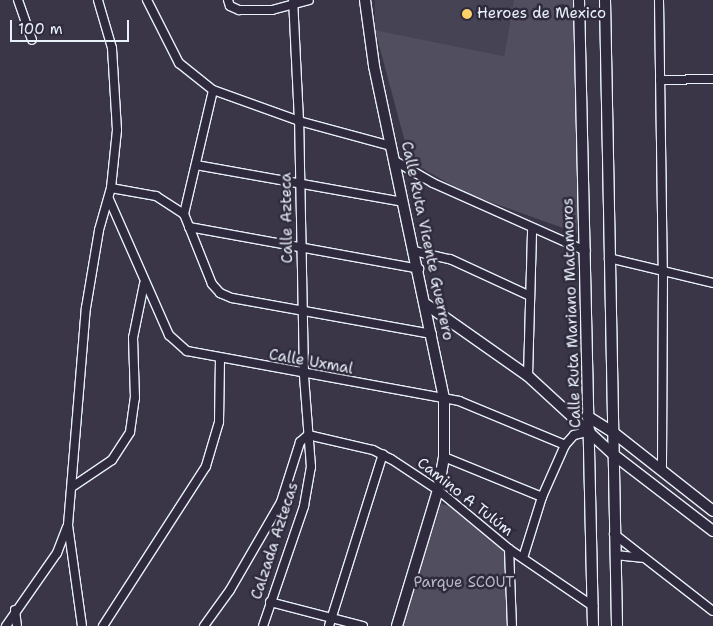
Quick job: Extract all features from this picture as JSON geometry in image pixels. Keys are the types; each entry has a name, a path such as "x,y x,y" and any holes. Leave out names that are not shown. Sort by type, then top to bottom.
{"main road":[{"name":"Calle Ruta Vicente Guerrero","path":"365,0 368,35 427,305 444,399 444,457 438,490 397,626"},
{"name":"Calle Ruta Mariano Matamoros","path":"579,0 591,431 593,626"},
{"path":"605,0 616,626"},
{"path":"427,305 528,376 591,431 614,454 713,530"},
{"path":"571,413 590,418 614,433 713,511"}],"street":[{"path":"18,0 32,40"},
{"path":"82,626 68,525 86,308 99,230 111,188 117,130 112,48 98,0"},
{"path":"147,0 179,63 213,90 299,121 391,146"},
{"path":"228,0 235,9 272,10 309,0"},
{"path":"659,0 664,271 662,470"},
{"name":"Calle Azteca","path":"294,3 299,121 304,375 308,435"},
{"path":"660,80 713,79"},
{"path":"213,90 184,214 212,284 220,293 232,298 432,334"},
{"path":"395,161 532,229 586,251"},
{"path":"196,165 403,202"},
{"path":"111,188 156,196 184,214"},
{"name":"Calle Uxmal","path":"109,199 144,284 176,344 187,351 220,360 459,402 565,445"},
{"path":"189,227 419,269"},
{"path":"528,376 532,229"},
{"path":"414,252 450,259 530,296"},
{"path":"609,258 713,283"},
{"path":"72,487 112,460 130,432 135,398 133,338 144,284"},
{"path":"103,626 206,466 219,422 220,360"},
{"path":"523,558 542,497 565,445 574,435 591,431"},
{"path":"204,626 230,590 281,502 300,442 308,435"},
{"name":"Camino A Tulúm","path":"308,435 383,454 438,490 509,549 594,606"},
{"name":"Calzada Aztecas","path":"263,626 309,485 308,435"},
{"path":"330,622 383,454"},
{"path":"444,457 542,497"},
{"path":"6,626 15,610 57,553 68,525"},
{"path":"614,534 642,558 713,611"},
{"path":"509,549 512,626"},
{"path":"615,555 642,558"},
{"path":"270,602 330,622 363,626"},
{"path":"15,610 17,626"}],"shaded area":[{"path":"375,0 514,0 504,56 375,30"}],"green space":[{"path":"514,0 574,0 580,224 577,233 465,193 410,161 375,30 504,56"},
{"name":"Parque SCOUT","path":"441,504 450,506 507,552 509,626 402,626"}],"place":[{"name":"Heroes de Mexico","path":"467,14"}]}
